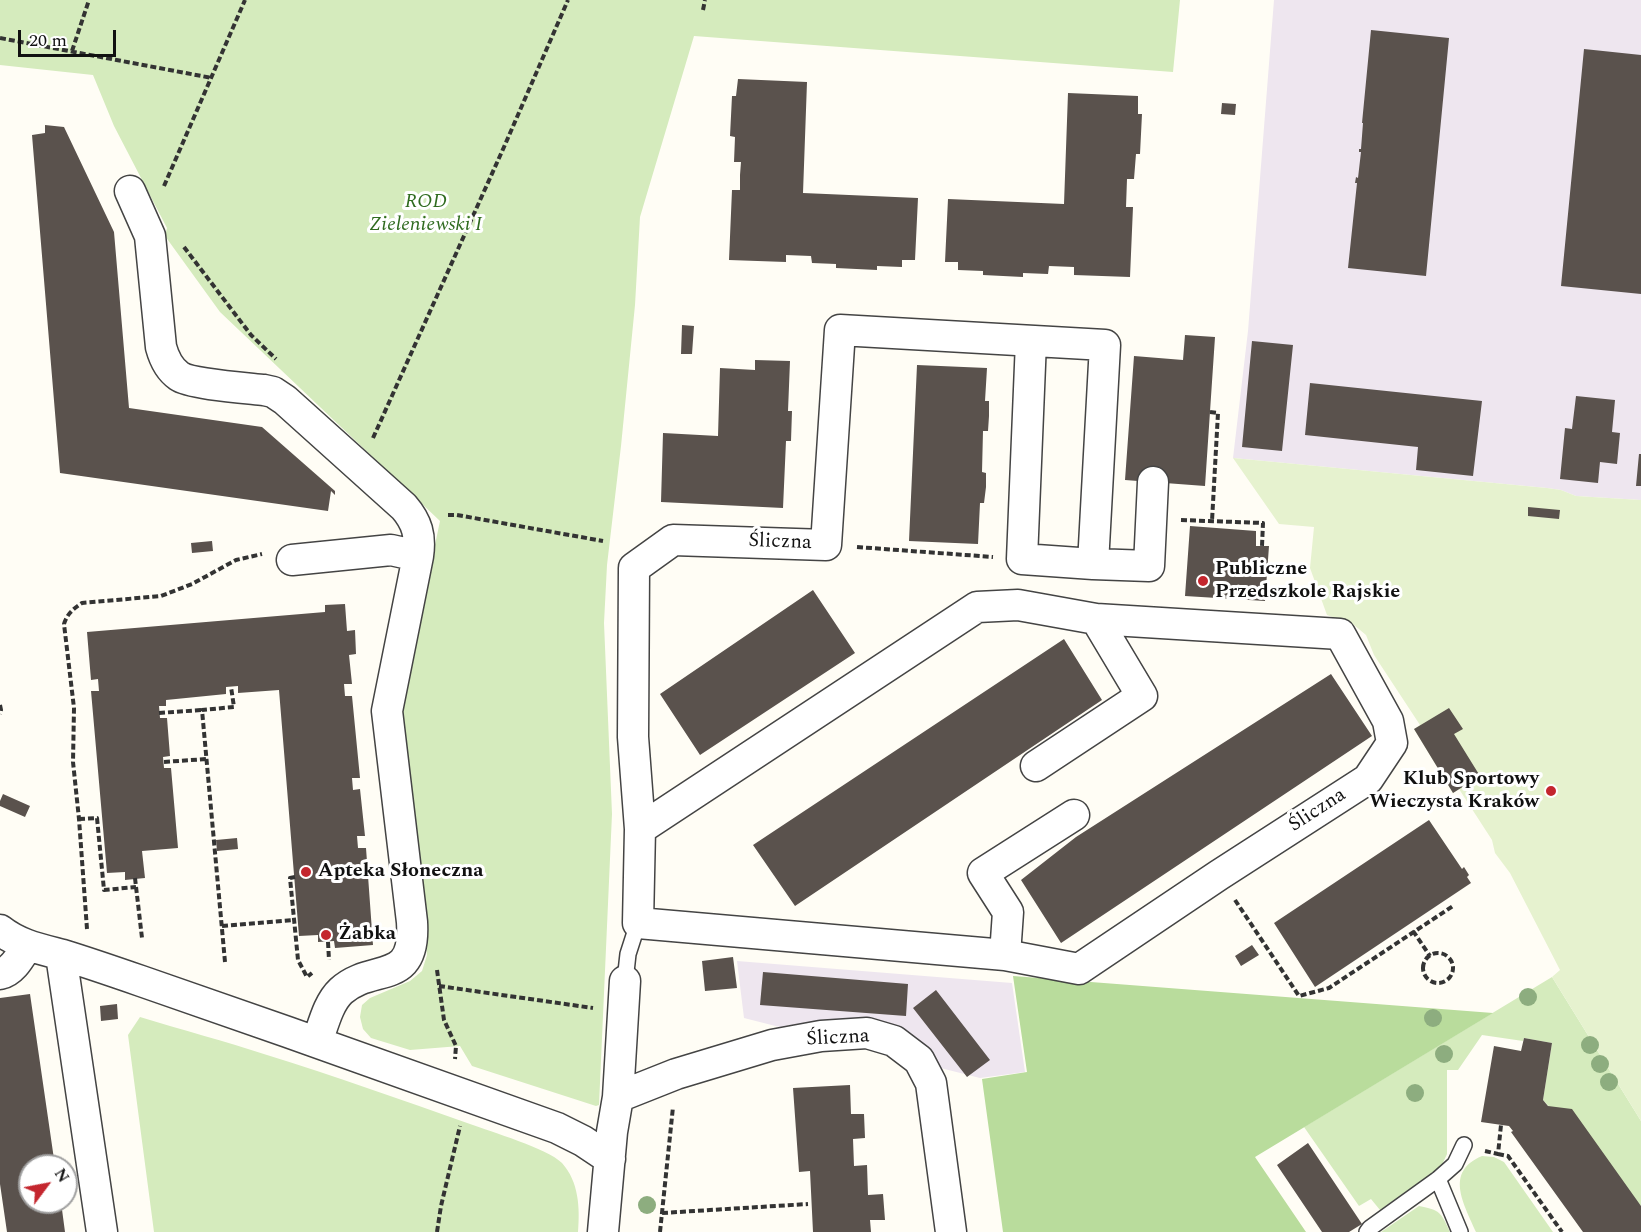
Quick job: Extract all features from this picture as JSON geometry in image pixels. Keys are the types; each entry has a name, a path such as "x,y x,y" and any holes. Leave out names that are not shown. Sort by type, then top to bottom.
{"street":[{"path":"129,191 150,236 161,347 166,362 173,371 187,380 273,392 285,400 405,507 417,526 420,542 418,555 387,711 412,922 411,950 394,969 350,984 341,991 334,998 317,1042"},
{"name":"Śliczna","path":"640,829 976,607 1018,605 1096,619 1340,634 1388,721 1392,744 1368,779 1218,875 1079,969 1005,955 638,923 640,829 633,737 634,568 673,540 826,545 840,330 1105,345 1093,564"},
{"path":"1031,340 1022,559 1149,566 1153,482"},
{"path":"278,557 391,550 418,555"},
{"path":"1036,766 1142,696 1096,619"},
{"path":"1005,955 1008,912 983,873 1074,815"},
{"path":"0,930 27,946 61,955 317,1042 557,1128 583,1141 610,1159"},
{"path":"0,974 7,972 14,965 27,946"},
{"path":"61,955 102,1232"},
{"name":"Śliczna","path":"603,1232 612,1132 618,1097 625,981"},
{"name":"Śliczna","path":"618,1097 676,1074 772,1045 821,1036 867,1033 894,1041 919,1059 931,1083 951,1232"}],"lane":[{"name":"Śliczna","path":"625,981 628,954 638,923"},
{"path":"1367,1232 1455,1164 1464,1145"},
{"path":"1438,1179 1460,1232"}],"path":[{"path":"72,51 89,0"},
{"path":"160,194 245,0"},
{"path":"369,447 568,0"},
{"path":"703,10 705,0"},
{"path":"0,38 212,78"},
{"path":"181,243 251,335 284,367"},
{"path":"1210,412 1218,413 1212,521 1263,523 1263,546"},
{"path":"445,526 448,514 603,541"},
{"path":"826,545 1022,559"},
{"path":"87,930 73,762 74,708 64,624 67,617 82,603 161,596 192,584 236,560 278,557"},
{"path":"159,713 234,708 231,687"},
{"path":"0,705 2,710 0,714"},
{"path":"202,710 225,963"},
{"path":"164,762 206,759"},
{"path":"79,819 100,818 104,890 136,887"},
{"path":"1218,875 1299,996 1329,988 1453,906"},
{"path":"295,877 290,878 298,960 306,980 314,972"},
{"path":"135,879 142,938"},
{"path":"222,926 294,920"},
{"path":"1413,931 1430,956"},
{"path":"322,966 330,961 328,942"},
{"path":"1441,954 1450,960 1453,969 1447,981 1434,983 1425,975 1424,965 1430,956 1441,954"},
{"path":"436,964 444,1020 456,1046"},
{"path":"439,986 603,1010"},
{"path":"660,1232 676,1074"},
{"path":"437,1232 461,1121"},
{"path":"1501,1125 1498,1151 1508,1156 1562,1232"},
{"path":"662,1213 808,1204"}],"shaded area":[{"path":"1274,0 1641,0 1641,500 1576,496 1547,488 1233,458 1248,331"},
{"path":"737,961 1012,983 1025,1072 980,1078 744,1018"}],"green space":[{"name":"ROD Zieleniewski I","path":"0,0 1180,0 1173,72 694,36 640,217 635,305 607,565 604,623 612,814 599,1105 596,1106 472,1066 460,1046 410,1050 371,1038 363,1029 360,1017 362,1005 370,998 410,981 422,971 427,955 400,710 440,521 220,312 165,236 167,228 114,126 93,75 0,65"},
{"name":"Klub Sportowy Wieczysta Kraków","path":"1233,458 1547,488 1576,496 1641,500 1641,1121 1552,977 1560,970 1510,873 1495,853 1492,840 1459,789 1453,793 1414,729 1420,725 1374,655 1366,635 1354,625 1327,615 1310,568 1314,527 1279,524"},
{"path":"1013,976 1493,1013 1255,1157 1306,1232 1003,1232 982,1079 1027,1072"},
{"path":"1552,977 1641,1121 1641,1206 1543,1100 1552,1043 1482,1035 1458,1070 1447,1070 1447,1154 1441,1167 1380,1210 1371,1199 1359,1206 1304,1127"},
{"path":"140,1017 318,1071 532,1146 555,1157 568,1170 575,1187 579,1214 578,1232 154,1232 128,1035"},
{"path":"1482,1156 1494,1157 1504,1162 1553,1232 1476,1232 1463,1200 1460,1180 1463,1171 1470,1163"},
{"path":"1419,1206 1439,1213 1450,1232 1381,1232"}],"building":[{"path":"1371,30 1449,38 1426,276 1348,268"},
{"path":"1584,49 1641,55 1641,294 1561,286"},
{"path":"738,79 807,82 803,193 918,198 915,260 902,260 902,267 877,266 877,270 836,268 836,264 812,263 811,256 786,255 786,262 729,260 732,190 740,190 741,162 734,162 735,137 730,136 732,96 736,96"},
{"path":"1068,93 1138,96 1138,114 1142,114 1140,154 1136,154 1134,179 1127,179 1126,207 1133,207 1130,277 1074,275 1074,267 1049,266 1048,274 1023,273 1023,277 983,275 983,271 958,270 958,262 945,262 948,199 1064,204"},
{"path":"1222,103 1236,104 1235,115 1221,114"},
{"path":"45,125 64,127 114,232 129,408 262,427 335,491 335,495 331,491 328,511 60,473 32,135 45,133"},
{"path":"682,325 694,326 692,354 681,354"},
{"path":"1185,335 1215,337 1205,486 1125,480 1134,356 1183,360"},
{"path":"1252,341 1293,345 1282,451 1242,447"},
{"path":"755,360 790,361 788,411 792,411 791,441 786,441 783,508 661,502 663,433 718,436 720,368 755,370"},
{"path":"917,365 987,368 985,401 989,401 989,416 988,431 983,431 982,472 986,473 986,487 984,503 980,503 978,544 909,541"},
{"path":"1310,383 1482,401 1473,476 1416,470 1418,447 1305,435"},
{"path":"1576,396 1615,400 1612,432 1620,433 1617,464 1600,462 1598,483 1560,479 1565,428 1572,429"},
{"path":"1639,454 1641,454 1641,486 1636,486"},
{"path":"1528,507 1560,510 1559,519 1528,516"},
{"path":"1190,526 1256,531 1256,546 1269,546 1265,601 1185,596"},
{"path":"212,541 213,551 192,553 191,543"},
{"path":"813,590 855,653 700,755 660,694"},
{"path":"345,604 347,631 355,630 356,654 349,655 352,684 344,684 345,696 352,696 360,778 352,778 353,790 360,789 365,836 357,836 358,848 366,848 373,945 335,948 334,941 318,942 318,935 299,936 279,690 238,693 238,686 226,687 226,694 166,700 166,706 159,706 160,718 167,718 170,756 163,757 164,768 171,768 178,848 142,851 145,878 125,880 125,872 107,873 91,691 99,691 98,679 91,680 87,632 325,612 325,605"},
{"path":"1064,639 1102,700 795,906 753,845"},
{"path":"1331,674 1372,736 1061,943 1021,880 1076,837"},
{"path":"1449,708 1463,729 1454,734 1480,776 1453,793 1414,729"},
{"path":"3,794 30,806 25,817 0,806"},
{"path":"1429,820 1462,869 1464,867 1471,883 1315,987 1274,923"},
{"path":"237,838 238,849 217,851 216,840"},
{"path":"1252,945 1259,955 1241,966 1235,956"},
{"path":"733,957 737,988 705,991 702,961"},
{"path":"763,972 908,984 906,1016 760,1005"},
{"path":"936,990 990,1060 967,1077 913,1008"},
{"path":"30,994 53,1154 18,1154 18,1214 63,1214 65,1232 7,1232 0,1184 0,998"},
{"path":"117,1004 118,1019 101,1021 100,1006"},
{"path":"1524,1038 1552,1043 1543,1100 1548,1106 1572,1109 1641,1206 1641,1232 1583,1232 1509,1126 1481,1122 1494,1046 1521,1051"},
{"path":"850,1085 851,1114 864,1114 865,1138 853,1139 854,1166 867,1165 868,1195 883,1194 885,1220 870,1220 871,1232 813,1232 810,1171 799,1172 793,1088"},
{"path":"1308,1143 1362,1224 1349,1232 1322,1232 1277,1165"}],"place":[{"name":"Publiczne Przedszkole Rajskie","path":"1203,581"},
{"name":"Klub Sportowy Wieczysta Kraków","path":"1551,791"},
{"name":"Apteka Słoneczna","path":"306,872"},
{"name":"Żabka","path":"326,935"}]}
